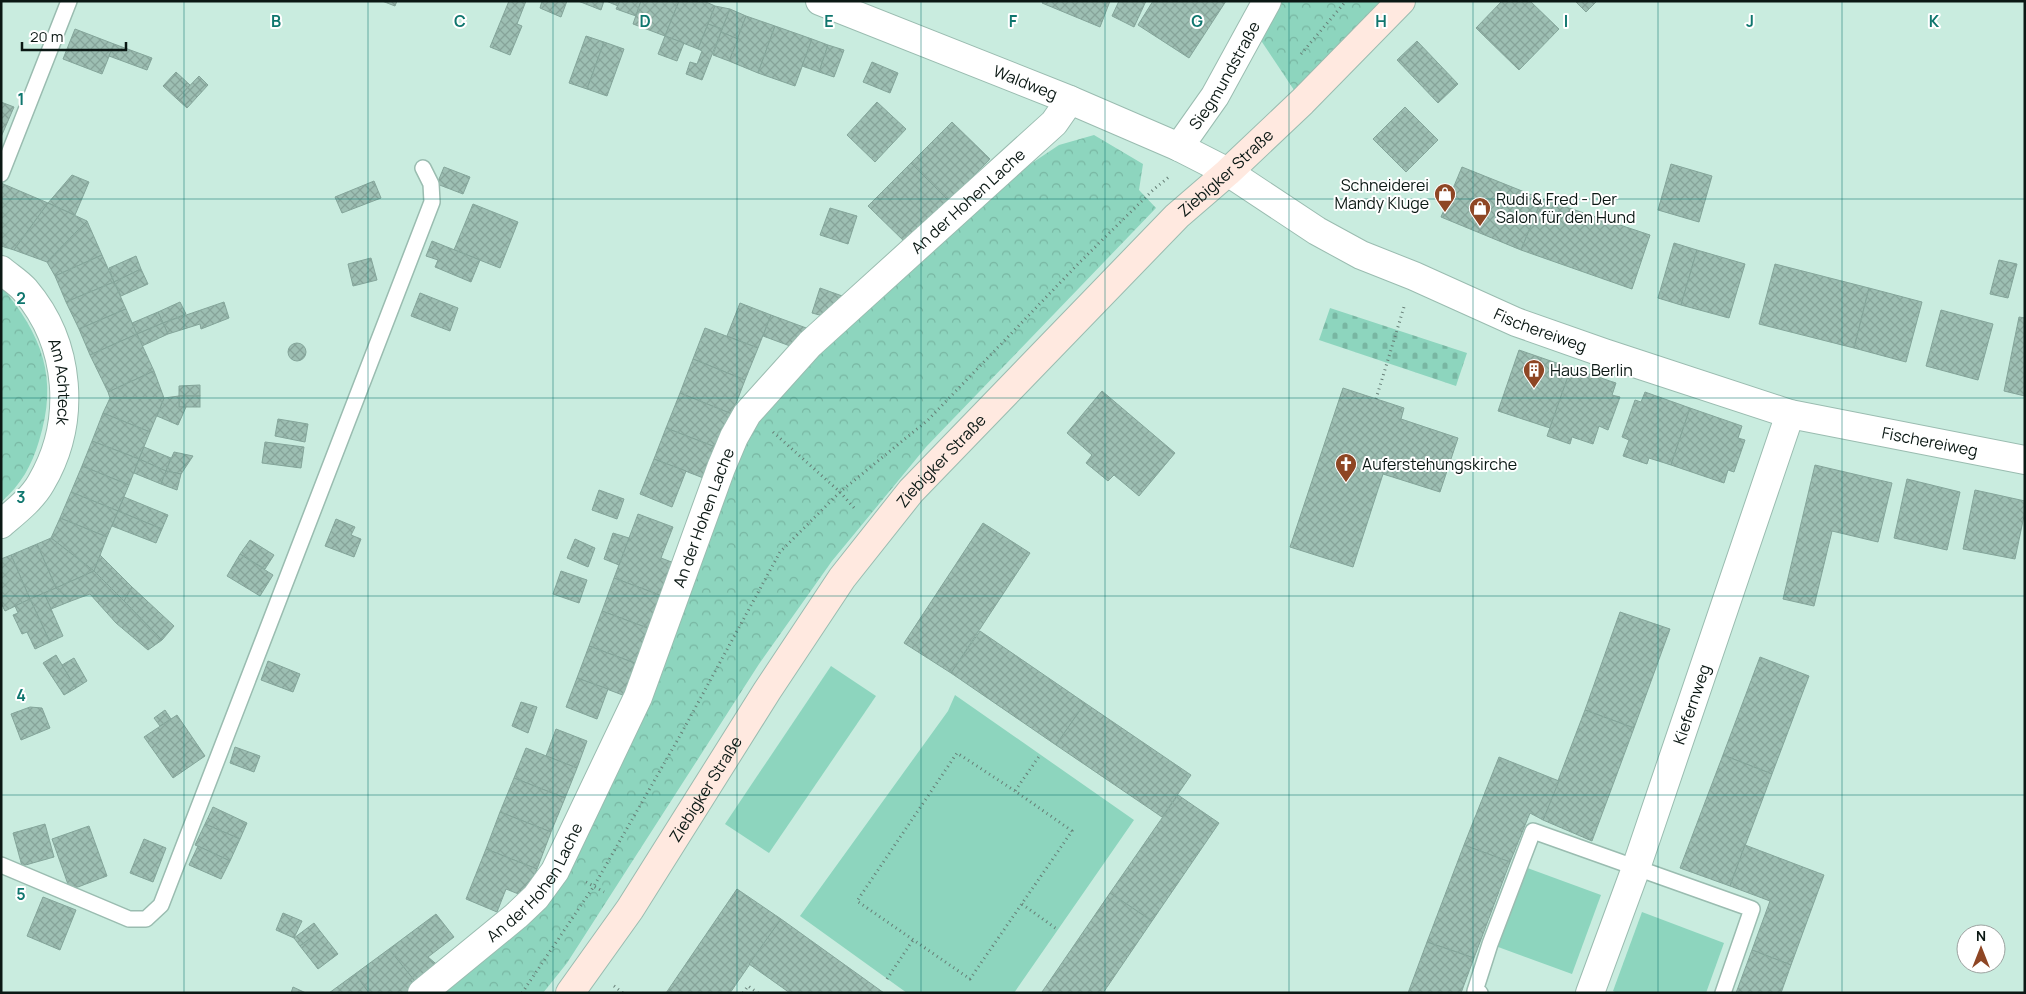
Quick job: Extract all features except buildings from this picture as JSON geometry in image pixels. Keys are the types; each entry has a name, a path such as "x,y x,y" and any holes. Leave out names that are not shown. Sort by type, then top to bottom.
{"main road":[{"name":"Ziebigker Straße","path":"570,993 630,909 766,691 842,578 911,491 1170,223 1228,172 1302,102 1401,1"}],"street":[{"name":"Waldweg","path":"820,1 1070,100 1179,147 1228,172"},
{"name":"Siegmundstraße","path":"1179,147 1215,96 1267,1"},
{"name":"An der Hohen Lache","path":"422,993 516,916 536,897 555,871 638,697 721,468 734,437 747,414 810,344 1054,123 1070,100"},
{"name":"Fischereiweg","path":"1228,172 1316,231 1361,255 1414,276 1516,322 1790,414 2025,460"},
{"name":"Am Achteck","path":"1,270 24,288 47,324 59,355 65,384 65,410 60,439 41,485 24,505 1,524"},
{"name":"Kiefernweg","path":"1590,993 1636,868 1790,414"}],"lane":[{"path":"1,174 69,1"},
{"path":"1,866 129,918 146,918 161,905 432,202 431,184 423,168"},
{"path":"1480,993 1475,991 1490,944 1533,831 1752,909 1723,993"}],"path":[{"path":"1376,399 1414,276"},
{"path":"747,414 768,428 840,492 876,533"},
{"path":"957,753 1014,791 1072,831 970,979 857,901 957,753"},
{"path":"1014,791 1040,755"},
{"path":"555,871 594,886 630,909"},
{"path":"1022,904 1058,930"},
{"path":"887,978 913,940"},
{"path":"743,993 748,986 758,993"}],"green space":[{"path":"1267,1 1401,1 1302,102 1252,27"},
{"path":"1094,135 1143,164 1139,190 1156,208 926,447 832,561 759,664 567,963 543,993 438,993 520,924 747,431 810,354 1020,171 1059,145"},
{"path":"1,286 27,322 36,340 43,358 47,377 47,397 45,418 33,458 20,482 1,502"},
{"path":"1330,308 1467,353 1456,386 1319,340"},
{"path":"831,666 876,696 769,853 725,824"},
{"path":"955,695 1134,820 1014,993 907,993 800,916 948,711"},
{"path":"1519,865 1601,895 1572,974 1490,944"},
{"path":"1642,912 1724,943 1706,993 1617,993 1613,991"}],"place":[{"name":"Schneiderei Mandy Kluge","path":"1445,213"},
{"name":"Rudi & Fred - Der Salon für den Hund","path":"1480,227"},
{"name":"Haus Berlin","path":"1534,389"},
{"name":"Auferstehungskirche","path":"1346,483"}]}
